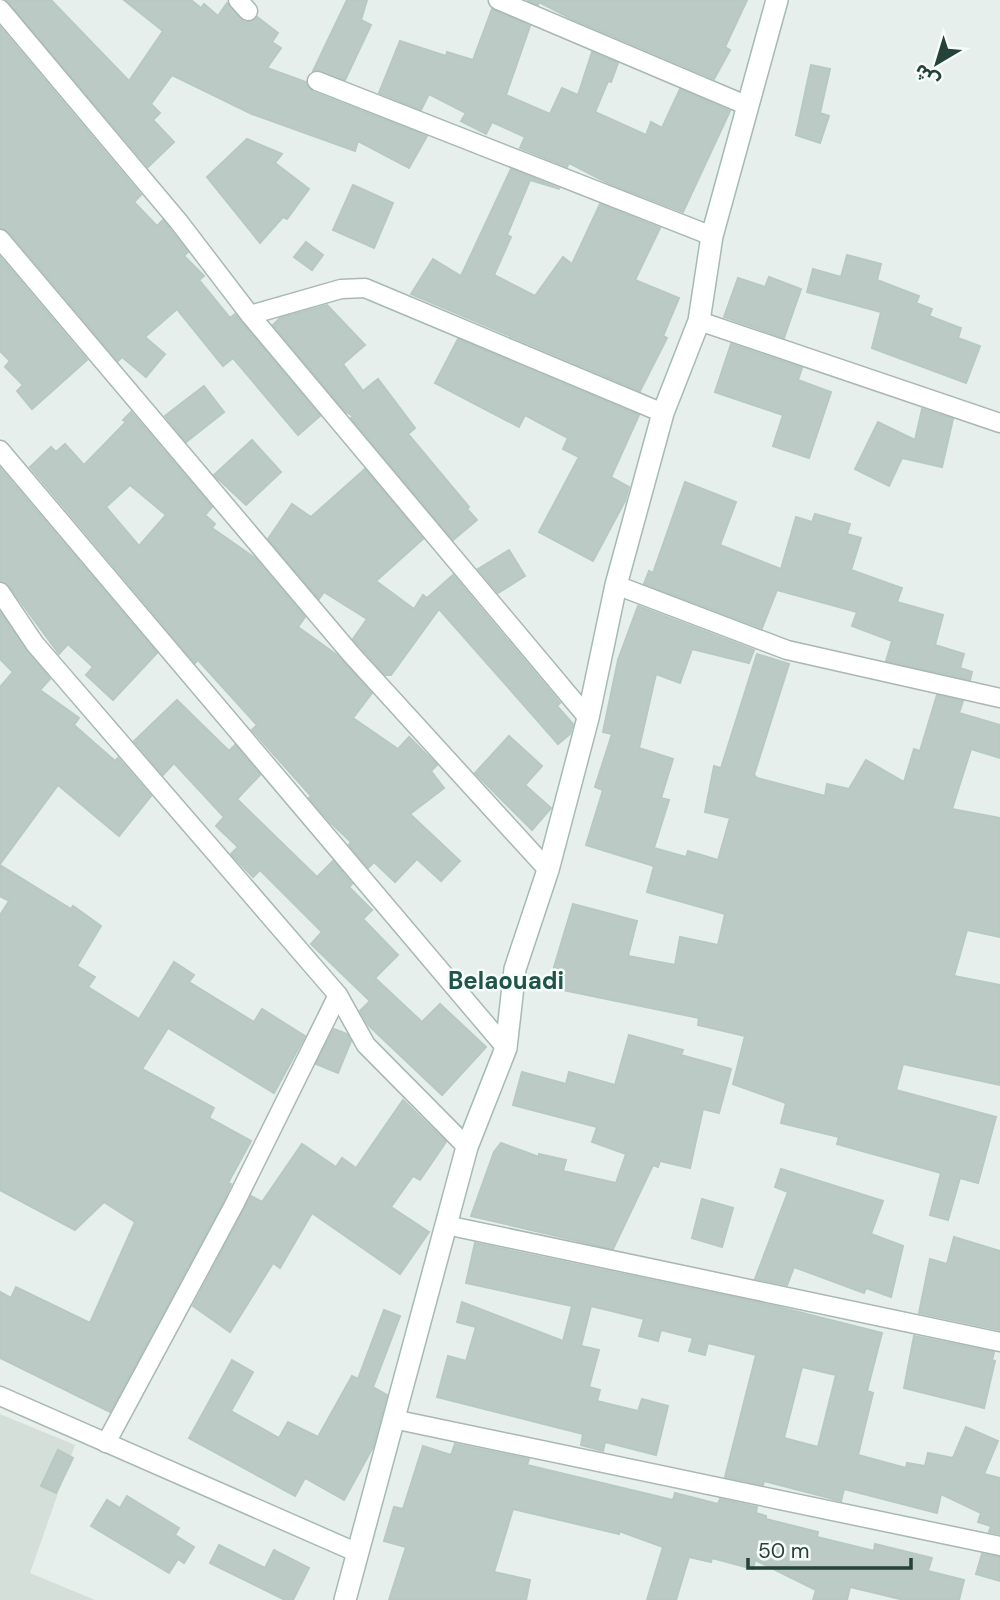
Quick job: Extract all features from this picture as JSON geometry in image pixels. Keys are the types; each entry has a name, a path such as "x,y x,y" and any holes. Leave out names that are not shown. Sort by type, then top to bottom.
{"main road":[{"path":"345,1600 467,1147 506,1048 515,968 548,870 588,718 616,585 663,413 699,321 712,236 777,0"}],"street":[{"path":"498,0 748,106"},
{"path":"0,9 178,222 250,315 588,718"},
{"path":"317,80 712,236"},
{"path":"0,239 351,654 548,870"},
{"path":"250,315 341,289 365,288 663,413"},
{"path":"699,321 1000,423"},
{"path":"0,450 506,1048"},
{"path":"616,585 787,650 1000,698"},
{"path":"0,592 35,644 338,995 366,1045 467,1147"},
{"path":"106,1443 234,1206 338,995"},
{"path":"446,1225 1000,1342"},
{"path":"0,1396 358,1553"},
{"path":"393,1419 1000,1546"}],"shaded area":[{"path":"0,1414 75,1445 30,1573 95,1600 0,1600"}],"building":[{"path":"6,0 51,0 129,81 163,31 124,0 191,0 201,8 204,4 218,16 227,3 244,22 257,17 278,33 272,42 281,48 267,68 306,82 313,92 427,136 409,168 358,141 355,151 252,114 172,75 151,104 160,113 153,120 174,142 148,167"},
{"path":"347,0 367,0 361,20 371,25 345,80 313,71"},
{"path":"527,0 747,0 725,47 730,50 714,79 570,18 539,2 538,5"},
{"path":"492,9 530,26 506,95 550,114 562,88 578,95 592,52 618,63 595,112 646,135 651,122 662,128 680,89 730,111 683,212 610,184 569,163 567,167 520,148 525,137 492,122 486,134 461,121 466,113 429,94 421,110 379,93 400,41 446,56 447,52 473,60"},
{"path":"0,27 141,195 134,202 157,226 163,220 188,252 184,256 204,276 199,280 230,318 235,314 320,416 298,435 233,358 223,366 177,309 145,337 165,354 146,377 122,357 118,361 9,232 0,228"},
{"path":"811,65 830,69 820,113 829,116 820,143 796,135"},
{"path":"247,139 282,154 275,163 309,189 287,219 283,217 260,243 207,177"},
{"path":"511,169 560,189 530,180 507,235 511,237 494,275 535,296 563,257 572,264 600,204 660,228 635,280 679,298 663,336 667,338 640,391 411,294 433,259 461,276"},
{"path":"353,185 393,203 374,248 333,230"},
{"path":"306,242 323,255 312,270 294,257"},
{"path":"847,255 881,264 877,280 919,296 916,303 932,309 929,316 961,328 958,338 980,346 966,383 872,348 881,312 807,292 813,269 841,277"},
{"path":"0,257 87,360 32,409 17,391 23,385 5,367 10,361 0,351"},
{"path":"769,277 801,289 784,338 724,317 738,278 765,287"},
{"path":"327,305 365,345 343,364 363,391 378,379 415,428 408,434 477,520 453,540 351,418 353,416 346,412 273,325 280,318"},
{"path":"458,339 639,415 611,477 629,487 625,501 593,561 539,532 579,457 563,449 568,438 525,415 519,427 435,383"},
{"path":"731,344 802,368 798,380 831,392 809,458 773,446 783,415 715,392"},
{"path":"204,386 224,412 186,442 165,416"},
{"path":"922,409 953,419 942,467 902,458 889,486 855,469 878,422 915,440"},
{"path":"131,412 212,507 205,515 215,524 212,528 255,558 305,617 298,627 337,655 372,693 353,718 398,749 409,737 437,765 431,771 444,788 410,814 460,861 441,881 417,859 395,882 374,862 368,868 349,845 351,842 330,822 309,798 311,796 252,730 257,725 198,660 195,663 30,467 51,447 56,452 65,444 84,465 126,422 123,420","holes":["130,485 166,515 139,546 106,507"]},
{"path":"252,440 281,472 246,505 214,475"},
{"path":"0,468 157,653 113,700 86,675 93,667 68,644 59,654 9,586 0,581"},
{"path":"365,469 423,539 376,581 414,609 423,595 427,598 453,575 560,703 557,706 573,724 570,734 558,744 439,609 391,675 385,675 353,639 367,619 324,592 319,599 268,539 292,504 311,517"},
{"path":"685,482 736,502 720,545 781,569 796,517 812,522 815,514 850,524 847,534 861,538 851,570 902,588 897,602 943,615 935,645 964,654 960,668 972,672 970,680 886,661 892,641 852,626 857,612 777,590 762,628 644,584 649,571 653,573"},
{"path":"509,550 525,576 498,593 478,569"},
{"path":"638,606 754,650 749,663 692,649 680,683 656,674 639,748 673,759 661,798 669,800 654,848 686,857 688,851 718,860 730,818 705,812 714,766 721,768 757,654 789,664 754,775 757,778 825,796 827,784 849,789 866,760 904,782 914,749 920,751 937,695 963,701 959,713 1000,725 1000,758 971,749 952,809 1000,818 1000,937 967,930 954,976 1000,985 1000,1085 903,1064 896,1090 996,1117 978,1183 960,1178 948,1220 930,1215 941,1173 837,1144 839,1137 781,1123 786,1103 733,1084 745,1036 698,1025 699,1018 548,987 573,904 637,921 628,956 675,965 680,937 718,945 725,914 647,892 654,866 586,845 603,790 595,787 612,734 603,732 618,660"},
{"path":"0,612 50,679 40,690 79,718 74,725 115,761 118,758 151,796 119,836 58,785 0,864 0,687 13,672 0,659"},
{"path":"177,700 229,751 235,745 260,775 237,799 317,877 333,861 352,884 349,887 372,910 363,919 398,955 375,978 422,1022 440,1004 486,1047 442,1095 368,1025 360,1011 370,1001 311,944 322,932 260,870 253,877 231,854 238,847 216,826 224,817 174,763 163,775 134,741"},
{"path":"509,736 542,766 525,785 551,808 532,830 475,773"},
{"path":"0,865 71,909 73,906 101,926 77,966 95,977 88,987 139,1019 174,962 194,975 189,982 254,1022 262,1009 305,1036 274,1093 168,1028 142,1069 214,1108 209,1118 251,1141 228,1183 231,1184 224,1200 110,1412 0,1358 0,1292 11,1298 16,1287 90,1323 135,1222 104,1202 75,1230 0,1190 0,915 9,901 0,896"},
{"path":"334,1029 347,1034 351,1041 338,1073 316,1064"},
{"path":"629,1035 683,1050 681,1055 731,1069 719,1113 703,1109 690,1168 660,1161 658,1167 653,1165 613,1249 471,1216 494,1152 501,1143 539,1157 539,1154 566,1160 563,1171 616,1183 626,1154 592,1142 597,1127 513,1105 522,1072 566,1084 569,1072 615,1085"},
{"path":"403,1100 446,1142 420,1180 413,1176 391,1207 429,1232 400,1274 312,1213 280,1268 273,1263 230,1332 193,1306 251,1196 262,1202 302,1144 336,1167 342,1158 356,1168"},
{"path":"781,1169 883,1201 871,1234 903,1246 891,1297 866,1288 864,1293 794,1267 787,1285 755,1279 788,1192 775,1187"},
{"path":"702,1199 733,1208 722,1247 692,1238"},
{"path":"954,1237 1000,1251 1000,1330 919,1313 930,1259 947,1264"},
{"path":"475,1243 779,1307 882,1333 867,1391 873,1393 858,1455 906,1468 907,1463 925,1466 928,1453 953,1458 966,1427 998,1441 984,1474 1000,1478 1000,1534 989,1532 991,1526 978,1522 981,1513 941,1494 937,1513 844,1489 841,1501 764,1481 763,1485 725,1477 756,1355 708,1343 705,1355 689,1351 693,1338 661,1330 658,1341 639,1336 644,1319 591,1306 581,1346 599,1350 589,1387 600,1390 597,1401 638,1411 642,1399 668,1406 656,1455 605,1442 603,1451 581,1445 583,1434 437,1397 448,1356 466,1361 476,1327 457,1322 462,1302 563,1341 572,1306 466,1283","holes":["802,1367 836,1375 818,1447 784,1438"]},
{"path":"384,1310 400,1316 373,1387 387,1395 373,1447 344,1500 305,1478 295,1496 189,1438 232,1360 253,1372 231,1411 279,1438 288,1422 318,1437 352,1376 358,1379"},
{"path":"914,1336 994,1352 992,1360 995,1361 984,1408 904,1388"},
{"path":"455,1444 529,1459 527,1465 673,1500 675,1493 718,1504 720,1499 757,1507 756,1513 766,1516 766,1519 818,1532 817,1537 874,1551 875,1544 932,1558 928,1571 964,1580 959,1600 904,1600 850,1587 847,1600 813,1600 816,1590 755,1560 753,1569 712,1558 711,1562 689,1557 676,1600 647,1600 663,1547 619,1531 619,1534 513,1509 494,1572 530,1580 526,1600 389,1600 406,1547 384,1541 394,1507 403,1509 423,1446 451,1455"},
{"path":"58,1450 73,1458 56,1493 41,1486"},
{"path":"127,1496 179,1528 175,1535 194,1547 184,1563 178,1559 169,1573 91,1526 107,1500 120,1508"},
{"path":"219,1545 265,1568 274,1550 309,1568 293,1600 285,1600 210,1563"},
{"path":"982,1554 1000,1557 1000,1581 976,1574"}],"district":[{"name":"Belaouadi","path":"506,980"}]}
